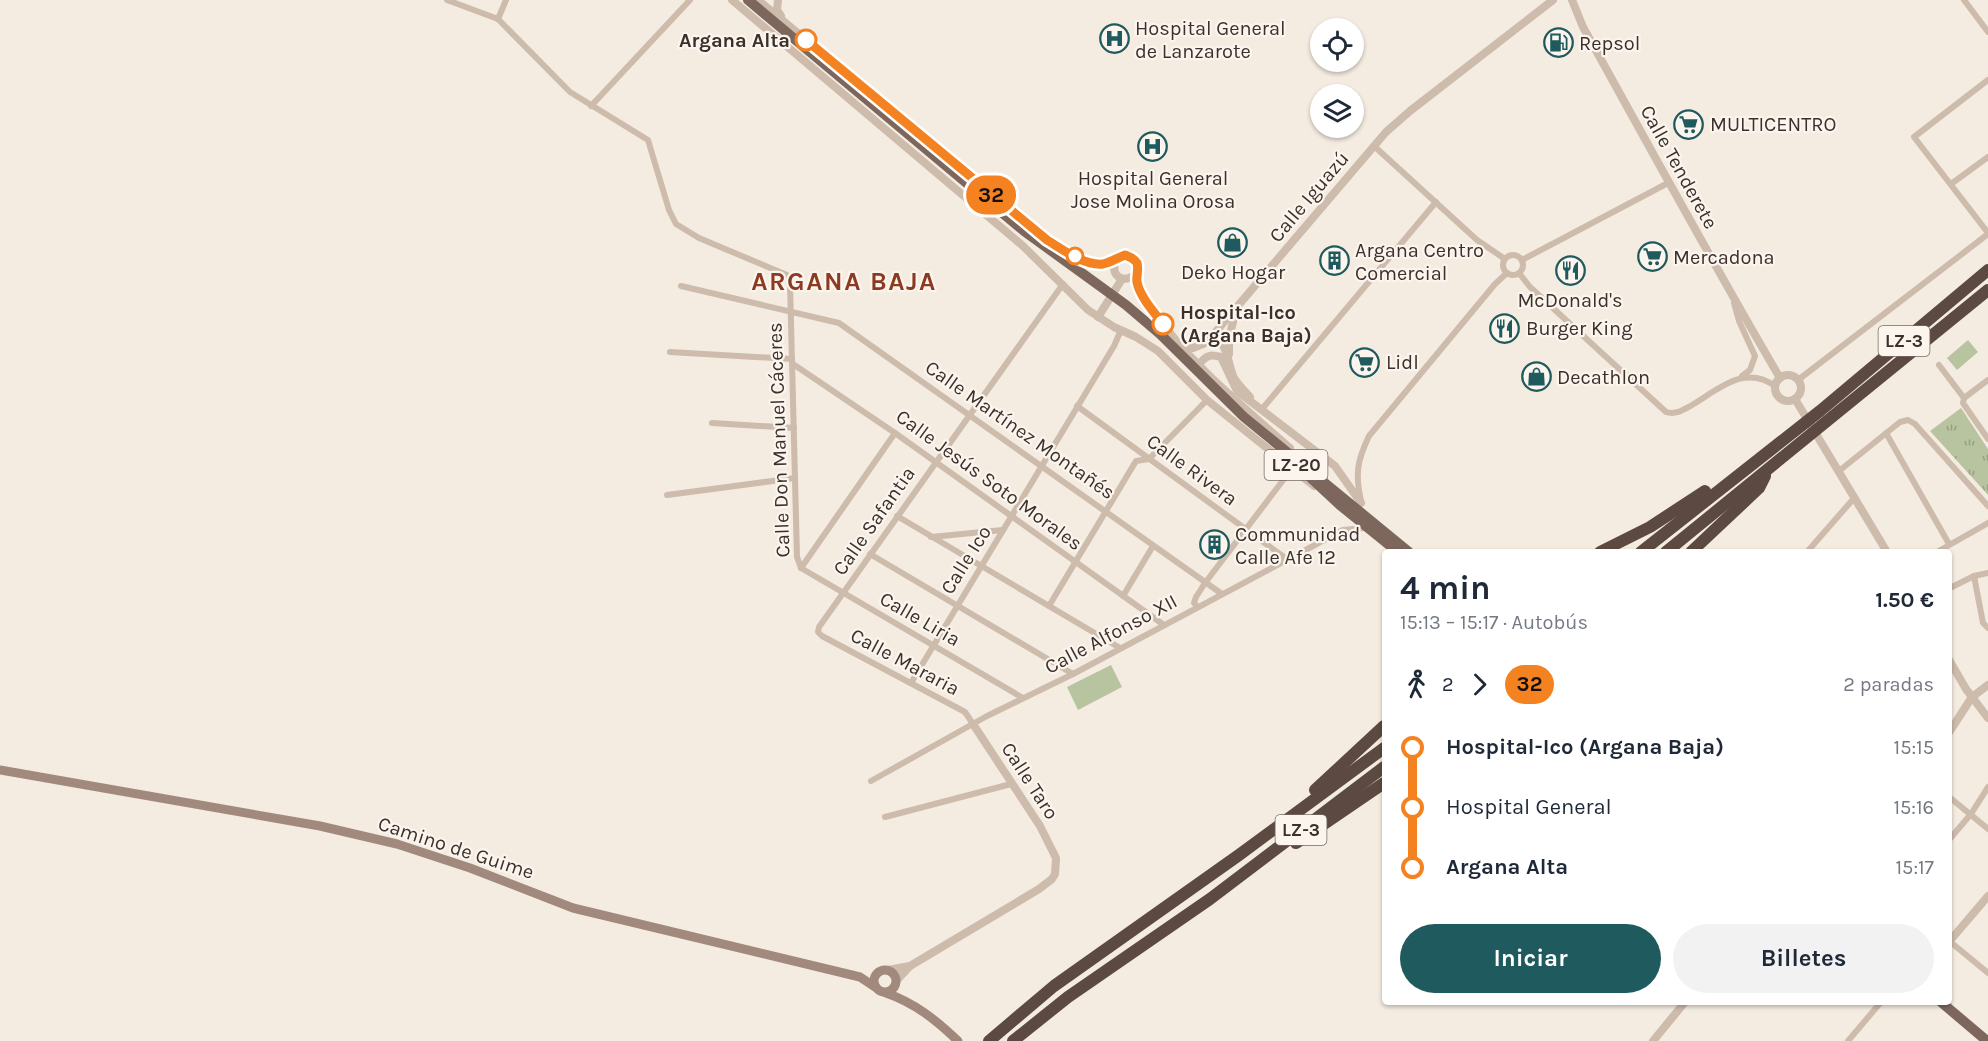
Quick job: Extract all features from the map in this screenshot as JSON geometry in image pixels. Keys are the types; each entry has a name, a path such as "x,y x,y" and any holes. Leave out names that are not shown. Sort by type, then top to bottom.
{"highway":[{"name":"LZ-3","path":"1645,549 1820,411 1988,270"},
{"name":"LZ-3","path":"1670,549 1988,290"},
{"name":"LZ-3","path":"1606,549 1650,527 1689,503 1736,468 1779,442"},
{"name":"LZ-3","path":"1694,549 1759,488 1768,470"},
{"name":"LZ-3","path":"1239,855 1345,765 1382,728"},
{"name":"LZ-3","path":"989,1041 1054,986 1093,961 1382,749"},
{"name":"LZ-3","path":"1013,1041 1029,1026 1099,975 1222,890 1382,769"},
{"name":"LZ-3","path":"1222,890 1258,870 1382,784"}],"main road":[{"name":"LZ-20","path":"741,0 1021,234 1124,310 1340,505 1401,549"},
{"name":"LZ-20","path":"748,0 1024,231 1134,312 1160,334 1244,417 1314,475 1326,482 1372,527"},
{"path":"1361,503 1372,527"},
{"name":"Camino de Guime","path":"0,770 320,826 397,844 448,860 573,908 860,977 875,987"},
{"path":"903,999 893,973 883,972 874,981 878,990 903,999 930,1015 956,1039"},
{"name":"Camino de Guime","path":"860,977 883,972"},
{"path":"886,993 894,989 896,982"},
{"path":"1945,1005 1987,1041"}],"street":[{"path":"447,0 498,19 570,92 591,106 690,0"},
{"path":"498,19 506,0"},
{"path":"732,0 1023,246 1088,310 1158,351 1207,400 1340,505"},
{"path":"778,0 777,10 790,26"},
{"name":"Calle Iguazú","path":"1203,365 1212,337 1386,132 1553,0"},
{"path":"1563,0 1571,0"},
{"name":"Calle Tenderete","path":"1571,0 1583,27 1668,183 1780,378"},
{"path":"1964,0 1988,32"},
{"path":"762,1 1035,232 1064,250 1094,264 1115,261 1125,255 1133,257 1137,262 1136,274 1142,294 1178,342 1326,482"},
{"path":"1798,380 1988,234 1914,137 1988,80"},
{"name":"Calle Don Manuel Cáceres","path":"591,106 648,140 669,210 676,224 699,238 787,275 790,284 797,557 801,568"},
{"path":"1374,146 1477,240 1505,259 1516,256 1522,260 1523,267 1519,273 1515,275 1507,273 1503,266 1505,259"},
{"path":"1951,184 1988,157"},
{"path":"1522,260 1668,183"},
{"path":"1259,407 1436,202"},
{"path":"1115,261 1113,268 1116,275 1122,279 1130,279 1136,274"},
{"path":"1361,503 1357,484 1358,463 1369,436 1507,273"},
{"path":"1519,273 1530,287 1666,412 1679,412 1750,370 1755,356 1739,321 1733,299"},
{"path":"1098,317 1122,279"},
{"name":"Calle Safantia","path":"818,632 819,627 870,554 1063,284"},
{"name":"Calle Martínez Montañés","path":"681,286 839,323 1222,594"},
{"path":"1225,356 1236,308"},
{"name":"Calle Ico","path":"911,683 1114,346 1121,330"},
{"path":"1178,342 1193,348 1212,337 1225,356 1237,391 1335,466 1361,503"},
{"path":"670,352 792,361"},
{"path":"1203,365 1206,356 1225,356"},
{"name":"Calle Jesús Soto Morales","path":"792,361 1164,626"},
{"path":"1939,365 1964,398 1963,403 1987,437"},
{"path":"1786,375 1798,380 1801,387 1800,394 1795,399 1788,402 1776,393 1775,386 1780,378 1786,375"},
{"path":"1739,378 1759,377 1775,386"},
{"path":"1964,398 1988,380"},
{"path":"1795,399 1884,549"},
{"path":"1049,606 1136,460 1149,459 1207,400"},
{"name":"Calle Rivera","path":"1077,406 1288,560"},
{"path":"1839,471 1900,422 1908,420 1915,424 1988,506"},
{"path":"712,423 794,428"},
{"path":"801,568 895,433"},
{"path":"1886,433 1949,544"},
{"path":"1197,607 1194,603 1196,597 1205,583 1287,475 1294,470"},
{"path":"667,495 795,478"},
{"path":"1811,549 1855,497"},
{"path":"897,516 1120,648"},
{"path":"1942,549 1988,523"},
{"name":"Calle Alfonso XII","path":"870,781 973,724 1073,674 1343,530 1372,527"},
{"path":"930,537 1003,530"},
{"path":"1123,596 1153,546"},
{"path":"870,554 1073,674"},
{"name":"Calle Liria","path":"801,568 1023,698"},
{"path":"1952,586 1974,576 1988,573"},
{"path":"1974,576 1983,623 1988,628"},
{"name":"Calle Mararia","path":"818,632 964,712 973,724"},
{"path":"1952,664 1988,718"},
{"path":"1952,728 1972,697 1988,685"},
{"name":"Calle Taro","path":"910,966 1046,884 1055,874 1056,858 1040,826 973,724"},
{"path":"885,817 1011,784"},
{"path":"1952,836 1971,814 1988,787"},
{"path":"1952,799 1988,829"},
{"path":"1952,938 1987,898"},
{"path":"1952,943 1988,973"},
{"path":"883,972 910,966"},
{"path":"896,982 910,966"},
{"path":"1653,1041 1683,1005"},
{"path":"1848,1041 1878,1005"}],"green space":[{"path":"1968,340 1978,352 1957,370 1947,358"},
{"path":"1961,408 1988,449 1988,495 1930,431"},
{"path":"1111,665 1122,687 1078,710 1067,687"}],"bus line":[{"name":"32","path":"806,40 1047,240 1094,264 1115,261 1125,255 1133,257 1137,262 1138,286 1163,324"}],"place":[{"name":"Hospital General de Lanzarote","path":"1114,39"},
{"name":"Argana Alta","path":"806,40"},
{"name":"Repsol","path":"1558,43"},
{"name":"MULTICENTRO","path":"1689,124"},
{"name":"Hospital General Jose Molina Orosa","path":"1153,147"},
{"name":"Deko Hogar","path":"1233,242"},
{"name":"Mercadona","path":"1652,257"},
{"name":"Argana Centro Comercial","path":"1334,261"},
{"name":"McDonald's","path":"1570,270"},
{"name":"Hospital-Ico (Argana Baja)","path":"1163,324"},
{"name":"Burger King","path":"1505,328"},
{"name":"Lidl","path":"1365,362"},
{"name":"Decathlon","path":"1536,377"},
{"name":"Communidad Calle Afe 12","path":"1214,545"}],"district":[{"name":"ARGANA BAJA","path":"844,281"}]}
